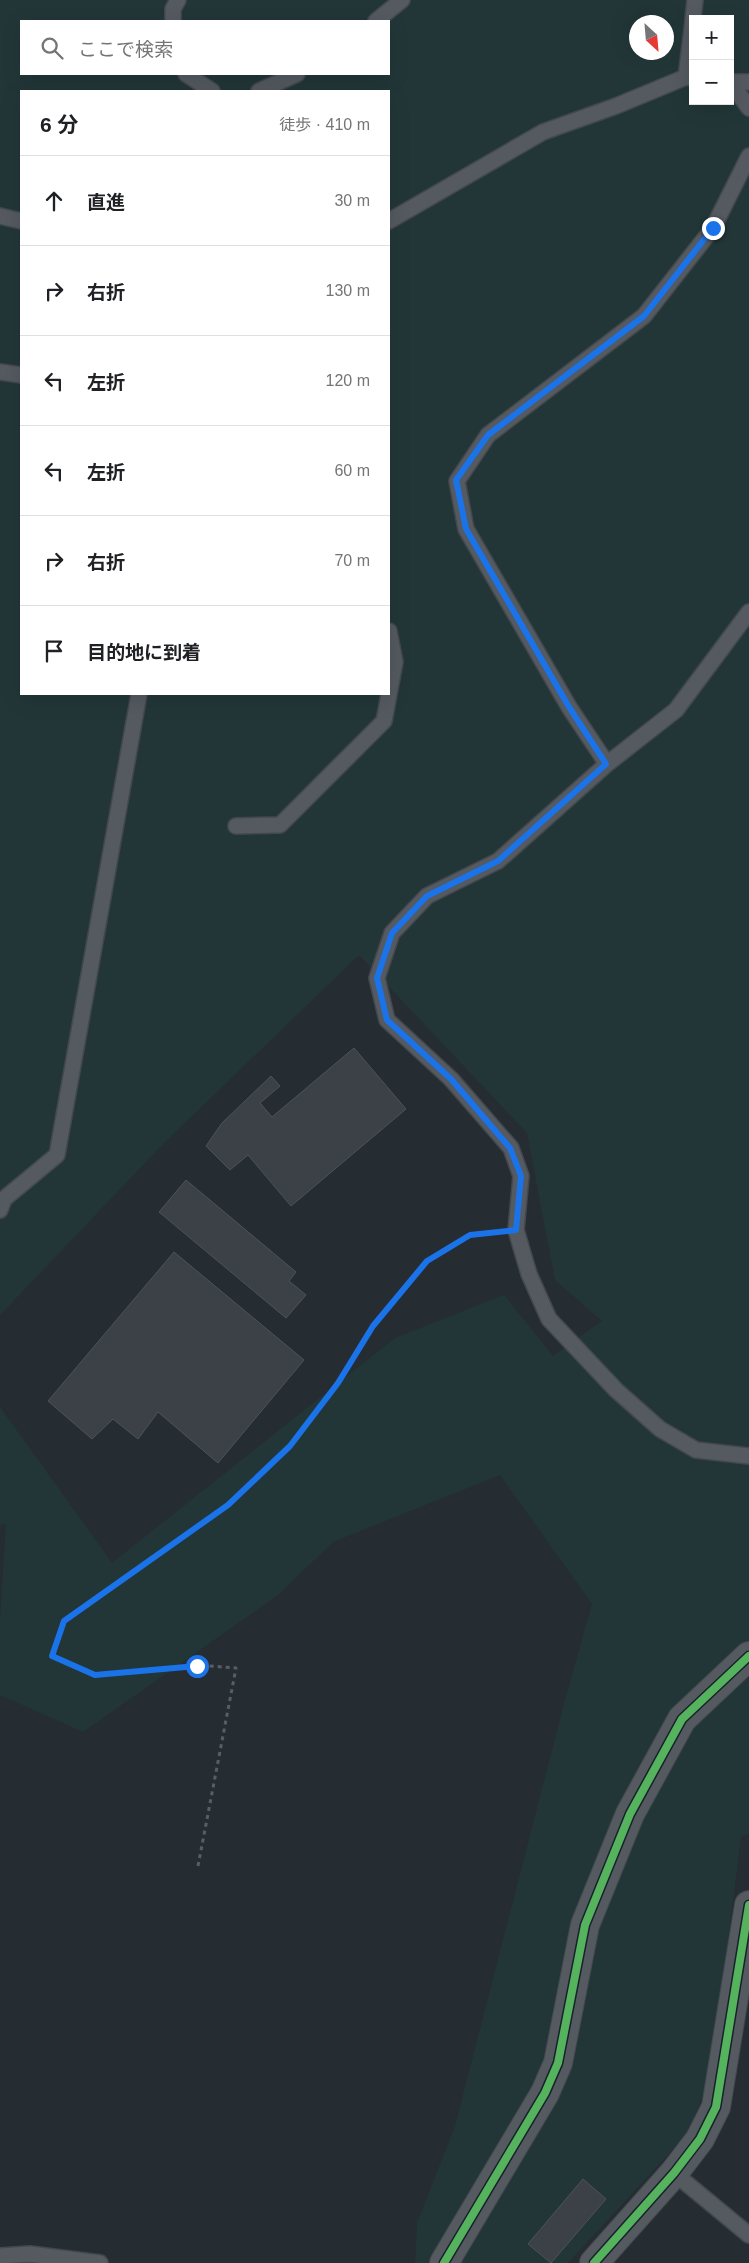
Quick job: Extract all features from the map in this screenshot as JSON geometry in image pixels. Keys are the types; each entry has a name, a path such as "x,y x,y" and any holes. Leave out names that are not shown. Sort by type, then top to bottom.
{"street":[{"path":"444,2263 546,2093 558,2063 585,1925 630,1814 682,1719 749,1656"},
{"path":"594,2263 674,2173 700,2139 716,2107 749,1906"}],"lane":[{"path":"173,20 173,9 178,0"},
{"path":"377,20 402,0"},
{"path":"693,15 695,0"},
{"path":"188,75 210,90"},
{"path":"261,90 295,75"},
{"path":"390,221 543,132 689,78"},
{"path":"734,82 749,82"},
{"path":"734,86 749,108"},
{"path":"606,764 569,707 466,529 456,480 488,435 644,316 713,228 749,156"},
{"path":"0,216 20,221"},
{"path":"0,372 20,375"},
{"path":"749,612 676,710 606,764 498,861 427,896 392,933 377,978 387,1020 451,1079 510,1148 521,1176 516,1230 529,1274 549,1319 616,1390 660,1429 696,1450 749,1456"},
{"path":"390,636 395,662 390,689"},
{"path":"0,1210 4,1199 57,1155 139,695"},
{"path":"236,826 280,825 384,721 389,695"},
{"path":"674,2173 749,2235"},
{"path":"0,2256 30,2254 100,2263"}],"path":[{"path":"198,1866 236,1668 197,1666 95,1675 52,1656 64,1621 228,1505 290,1446 338,1383 373,1326 427,1261 470,1235 516,1230"}],"green space":[{"path":"0,0 749,0 749,1834 741,1837 721,1996 707,2083 689,2132 568,2263 415,2263 417,2223 455,2126 565,1700 592,1604 500,1475 333,1542 278,1595 83,1732 0,1695 0,1621 6,1524 0,1525 0,1407 112,1563 395,1338 504,1295 553,1356 602,1321 555,1280 527,1133 359,955 164,1143 0,1315"}],"building":[{"path":"354,1048 406,1109 291,1206 248,1155 230,1170 206,1146 222,1123 271,1076 280,1086 260,1103 272,1117"},
{"path":"186,1180 296,1272 289,1281 306,1295 286,1318 159,1212"},
{"path":"174,1252 304,1360 218,1463 158,1412 138,1439 113,1419 92,1439 48,1401"},
{"path":"583,2179 606,2199 551,2263 528,2244"}],"cycle path":[{"path":"444,2263 545,2093 558,2063 585,1925 630,1814 682,1719 749,1656"},
{"path":"594,2263 674,2173 700,2139 716,2107 749,1905"}],"route":[{"path":"197,1666 95,1675 52,1656 64,1621 228,1505 290,1446 338,1383 373,1326 427,1261 470,1235 516,1230 521,1176 510,1148 451,1079 387,1020 377,978 392,933 427,896 498,861 606,764 569,707 466,529 456,480 488,435 644,316 713,228"}]}
